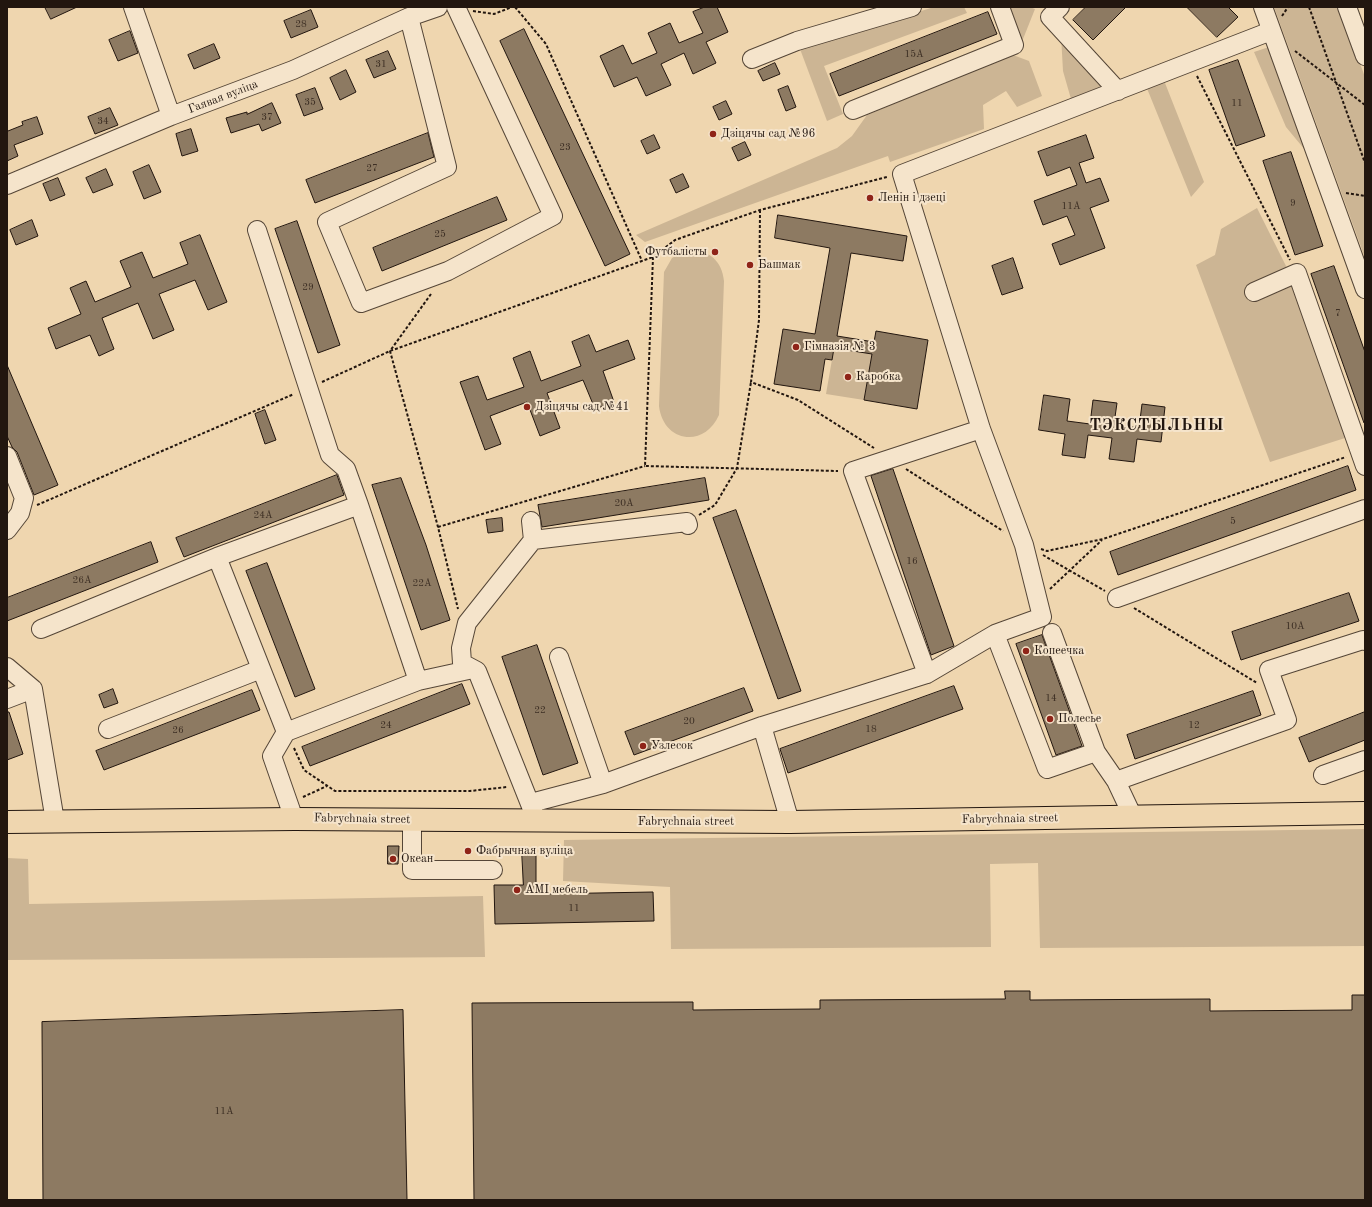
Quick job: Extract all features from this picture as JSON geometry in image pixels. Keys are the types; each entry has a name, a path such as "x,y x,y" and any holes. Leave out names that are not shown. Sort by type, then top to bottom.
{"main road":[{"name":"Fabrychnaia street","path":"7,822 294,819 412,820 534,812 790,822 1365,813"}],"street":[{"path":"133,7 171,116"},
{"name":"Гаявая вуліца","path":"7,185 171,116 293,70 409,17 438,7"},
{"path":"752,58 797,41 912,7"},
{"path":"853,110 1014,45 1000,7"},
{"path":"1263,7 1365,289"},
{"path":"1347,7 1361,32 1365,56"},
{"path":"409,17 447,167 327,222 361,303 448,270 553,216 463,9"},
{"path":"1050,10 1118,91"},
{"path":"531,521 533,540 467,623 461,648 462,663 477,670 534,812 603,784 762,726 927,674 995,634 1042,617 1024,545 982,429 902,174 1271,31"},
{"path":"257,230 330,455 346,469 418,682"},
{"path":"1254,292 1297,273 1363,459"},
{"path":"927,674 853,471 982,429"},
{"path":"7,456 24,498 20,513 7,530"},
{"path":"41,630 217,557 359,505"},
{"path":"1116,598 1365,509"},
{"path":"533,540 688,524"},
{"path":"217,557 286,732"},
{"path":"1052,633 1096,752 1116,780 1133,817"},
{"path":"995,634 1047,769 1096,752"},
{"path":"1116,780 1287,720 1280,696 1269,670 1365,641"},
{"path":"559,657 603,784"},
{"path":"7,667 33,689 55,821"},
{"path":"294,819 272,756 286,732 418,682 473,668"},
{"path":"108,729 262,669"},
{"path":"7,699 33,689"},
{"path":"762,726 790,822"},
{"path":"1323,775 1365,760"},
{"path":"412,820 412,870 493,870"}],"path":[{"path":"463,9 494,14 514,7 546,44 642,261"},
{"path":"1309,7 1365,163"},
{"path":"1295,50 1336,84 1365,105"},
{"path":"1190,63 1297,273"},
{"path":"20,513 390,351 653,257 675,240 760,210 902,174"},
{"path":"688,524 715,505 737,468 751,382 759,320 760,210"},
{"path":"645,466 653,257"},
{"path":"390,351 448,270"},
{"path":"390,351 438,528 464,636"},
{"path":"751,382 798,400 891,458 1024,545 1070,569 1280,696"},
{"path":"1024,545 1047,551 1103,539 1363,459"},
{"path":"438,528 645,466 853,471"},
{"path":"1038,601 1103,539"},
{"path":"286,732 304,770 335,792 470,791 507,787"}],"shaded area":[{"path":"934,7 964,7 967,13 824,66 843,114 827,121 800,49"},
{"path":"1006,7 1030,7 1035,9 1021,44"},
{"path":"1274,7 1339,7 1365,77 1365,258"},
{"path":"1061,35 1102,86 1071,99 1063,71"},
{"path":"1272,46 1310,156 1286,127 1254,52"},
{"path":"1013,55 1029,61 1042,96 1017,107 1006,91 983,105 984,129 890,162 888,156 645,242 636,235 837,148 852,136 867,115"},
{"path":"1165,83 1204,182 1191,197 1146,86"},
{"path":"1257,208 1294,282 1345,438 1270,462 1196,265 1215,255 1221,229"},
{"path":"686,250 707,253 717,261 723,274 724,281 719,415 712,426 704,433 694,437 685,437 676,434 668,427 662,418 659,406 664,272 672,258"},
{"name":"Каробка","path":"834,348 872,354 864,400 826,394"},
{"path":"1365,829 1365,946 1040,948 1038,863 990,864 991,947 671,949 670,887 563,881 564,840"},
{"path":"7,858 28,859 29,904 483,896 485,957 7,960"}],"building":[{"path":"45,7 77,7 51,19"},
{"path":"705,7 717,7 728,32 706,42 716,63 693,74 684,53 661,64 671,85 646,96 637,77 614,87 600,56 623,45 632,64 657,53 648,33 670,23 679,43 703,33 693,12"},
{"path":"1086,7 1126,7 1093,40 1073,20"},
{"path":"1187,7 1228,7 1238,17 1217,37"},
{"path":"311,10 318,27 291,38 284,21"},
{"path":"988,12 997,34 839,96 830,74"},
{"path":"524,29 630,254 605,266 500,41"},
{"path":"130,31 138,53 118,61 109,40"},
{"path":"214,44 220,58 194,69 188,55"},
{"path":"388,51 396,69 374,78 366,60"},
{"path":"1238,60 1265,136 1236,146 1209,70"},
{"path":"775,63 780,74 763,81 758,71"},
{"path":"346,70 356,92 340,100 330,78"},
{"path":"788,86 796,107 786,111 778,90"},
{"path":"315,88 323,109 304,116 296,95"},
{"path":"726,101 732,114 719,120 713,107"},
{"path":"272,103 281,123 262,131 259,124 231,133 226,118 247,112 247,114"},
{"path":"110,108 118,125 95,134 88,117"},
{"path":"37,117 43,134 14,145 18,156 7,161 7,130 8,131 23,125 22,122"},
{"path":"191,129 198,151 182,156 176,134"},
{"path":"428,133 434,157 315,203 306,180"},
{"path":"654,135 660,148 647,154 641,141"},
{"path":"1086,135 1094,158 1079,163 1086,183 1100,178 1109,201 1090,208 1105,248 1060,265 1052,244 1075,235 1067,216 1043,225 1034,201 1077,185 1070,167 1047,176 1038,152"},
{"path":"745,142 751,155 738,161 732,148"},
{"path":"1291,152 1323,246 1295,255 1263,161"},
{"path":"149,165 161,192 144,199 133,172"},
{"path":"106,169 113,185 93,193 86,178"},
{"path":"683,174 689,187 676,193 670,180"},
{"path":"58,178 65,195 50,201 43,184"},
{"path":"497,197 507,220 382,271 373,248"},
{"path":"778,215 907,236 903,261 851,253 837,336 874,342 876,331 928,340 917,409 864,400 872,354 834,348 832,360 825,359 820,391 774,384 783,329 815,334 830,248 775,238"},
{"path":"32,220 38,236 16,245 10,230"},
{"path":"297,221 340,345 318,353 275,229"},
{"path":"200,235 227,302 208,310 195,280 159,294 174,330 153,339 138,303 102,318 114,349 99,356 90,335 56,349 48,328 81,314 70,288 86,281 95,302 131,287 120,261 142,252 153,278 188,264 180,243"},
{"path":"1013,258 1023,288 1002,295 992,266"},
{"path":"1334,266 1365,352 1364,423 1311,274"},
{"path":"589,335 596,352 628,340 635,359 603,371 614,402 595,409 583,380 547,393 560,428 540,436 527,402 490,416 501,444 485,450 460,382 478,376 487,400 524,387 513,358 530,351 541,381 581,366 572,342"},
{"path":"7,365 58,485 34,495 17,452 12,447 7,436"},
{"path":"1044,395 1070,399 1067,421 1090,424 1093,400 1117,403 1114,424 1139,428 1142,404 1165,407 1161,442 1137,439 1134,462 1109,459 1112,438 1088,435 1085,458 1062,455 1065,434 1039,430"},
{"path":"265,410 276,440 265,444 255,414"},
{"path":"1348,466 1356,490 1118,575 1110,552"},
{"path":"893,469 954,646 931,655 871,476"},
{"path":"337,475 344,495 184,557 176,538"},
{"path":"401,478 426,545 450,620 421,630 372,485"},
{"path":"705,478 709,500 542,527 538,505"},
{"path":"736,510 801,691 778,699 713,518"},
{"path":"502,518 503,531 488,533 486,520"},
{"path":"151,542 158,562 7,621 7,598"},
{"path":"267,563 315,689 295,697 246,571"},
{"path":"1349,593 1359,621 1241,660 1232,632"},
{"path":"1042,635 1082,746 1056,755 1016,644"},
{"path":"537,645 578,763 543,775 502,657"},
{"path":"462,684 470,704 310,766 302,747"},
{"path":"954,686 963,709 788,773 780,749"},
{"path":"744,688 753,711 634,755 625,732"},
{"path":"113,689 118,703 104,708 99,695"},
{"path":"252,690 260,710 104,770 96,751"},
{"path":"1253,691 1261,715 1135,759 1127,735"},
{"path":"7,712 9,712 23,754 7,760"},
{"path":"1365,712 1365,740 1309,762 1299,738"},
{"name":"Океан","path":"388,846 399,846 398,864 388,864"},
{"path":"522,851 536,851 536,885 541,884 541,894 653,892 654,921 495,924 494,885 523,885"},
{"path":"1005,991 1030,991 1030,1000 1210,999 1210,1011 1352,1010 1352,995 1365,995 1365,1200 474,1200 472,1003 693,1002 693,1010 820,1009 820,1000 1005,999"},
{"path":"403,1010 407,1200 43,1200 42,1022"}],"place":[{"name":"Дзіцячы сад №96","path":"713,134"},
{"name":"Ленін і дзеці","path":"870,198"},
{"name":"Футбалісты","path":"715,252"},
{"name":"Башмак","path":"750,265"},
{"name":"Гімназія № 3","path":"796,347"},
{"name":"Каробка","path":"848,377"},
{"name":"Дзіцячы сад №41","path":"527,407"},
{"name":"Копеечка","path":"1026,651"},
{"name":"Полесье","path":"1050,719"},
{"name":"Узлесок","path":"643,746"},
{"name":"Фабрычная вуліца","path":"468,851"},
{"name":"Океан","path":"393,859"},
{"name":"AMI мебель","path":"517,890"}],"district":[{"name":"ТЭКСТЫЛЬНЫ","path":"1157,426"}]}
